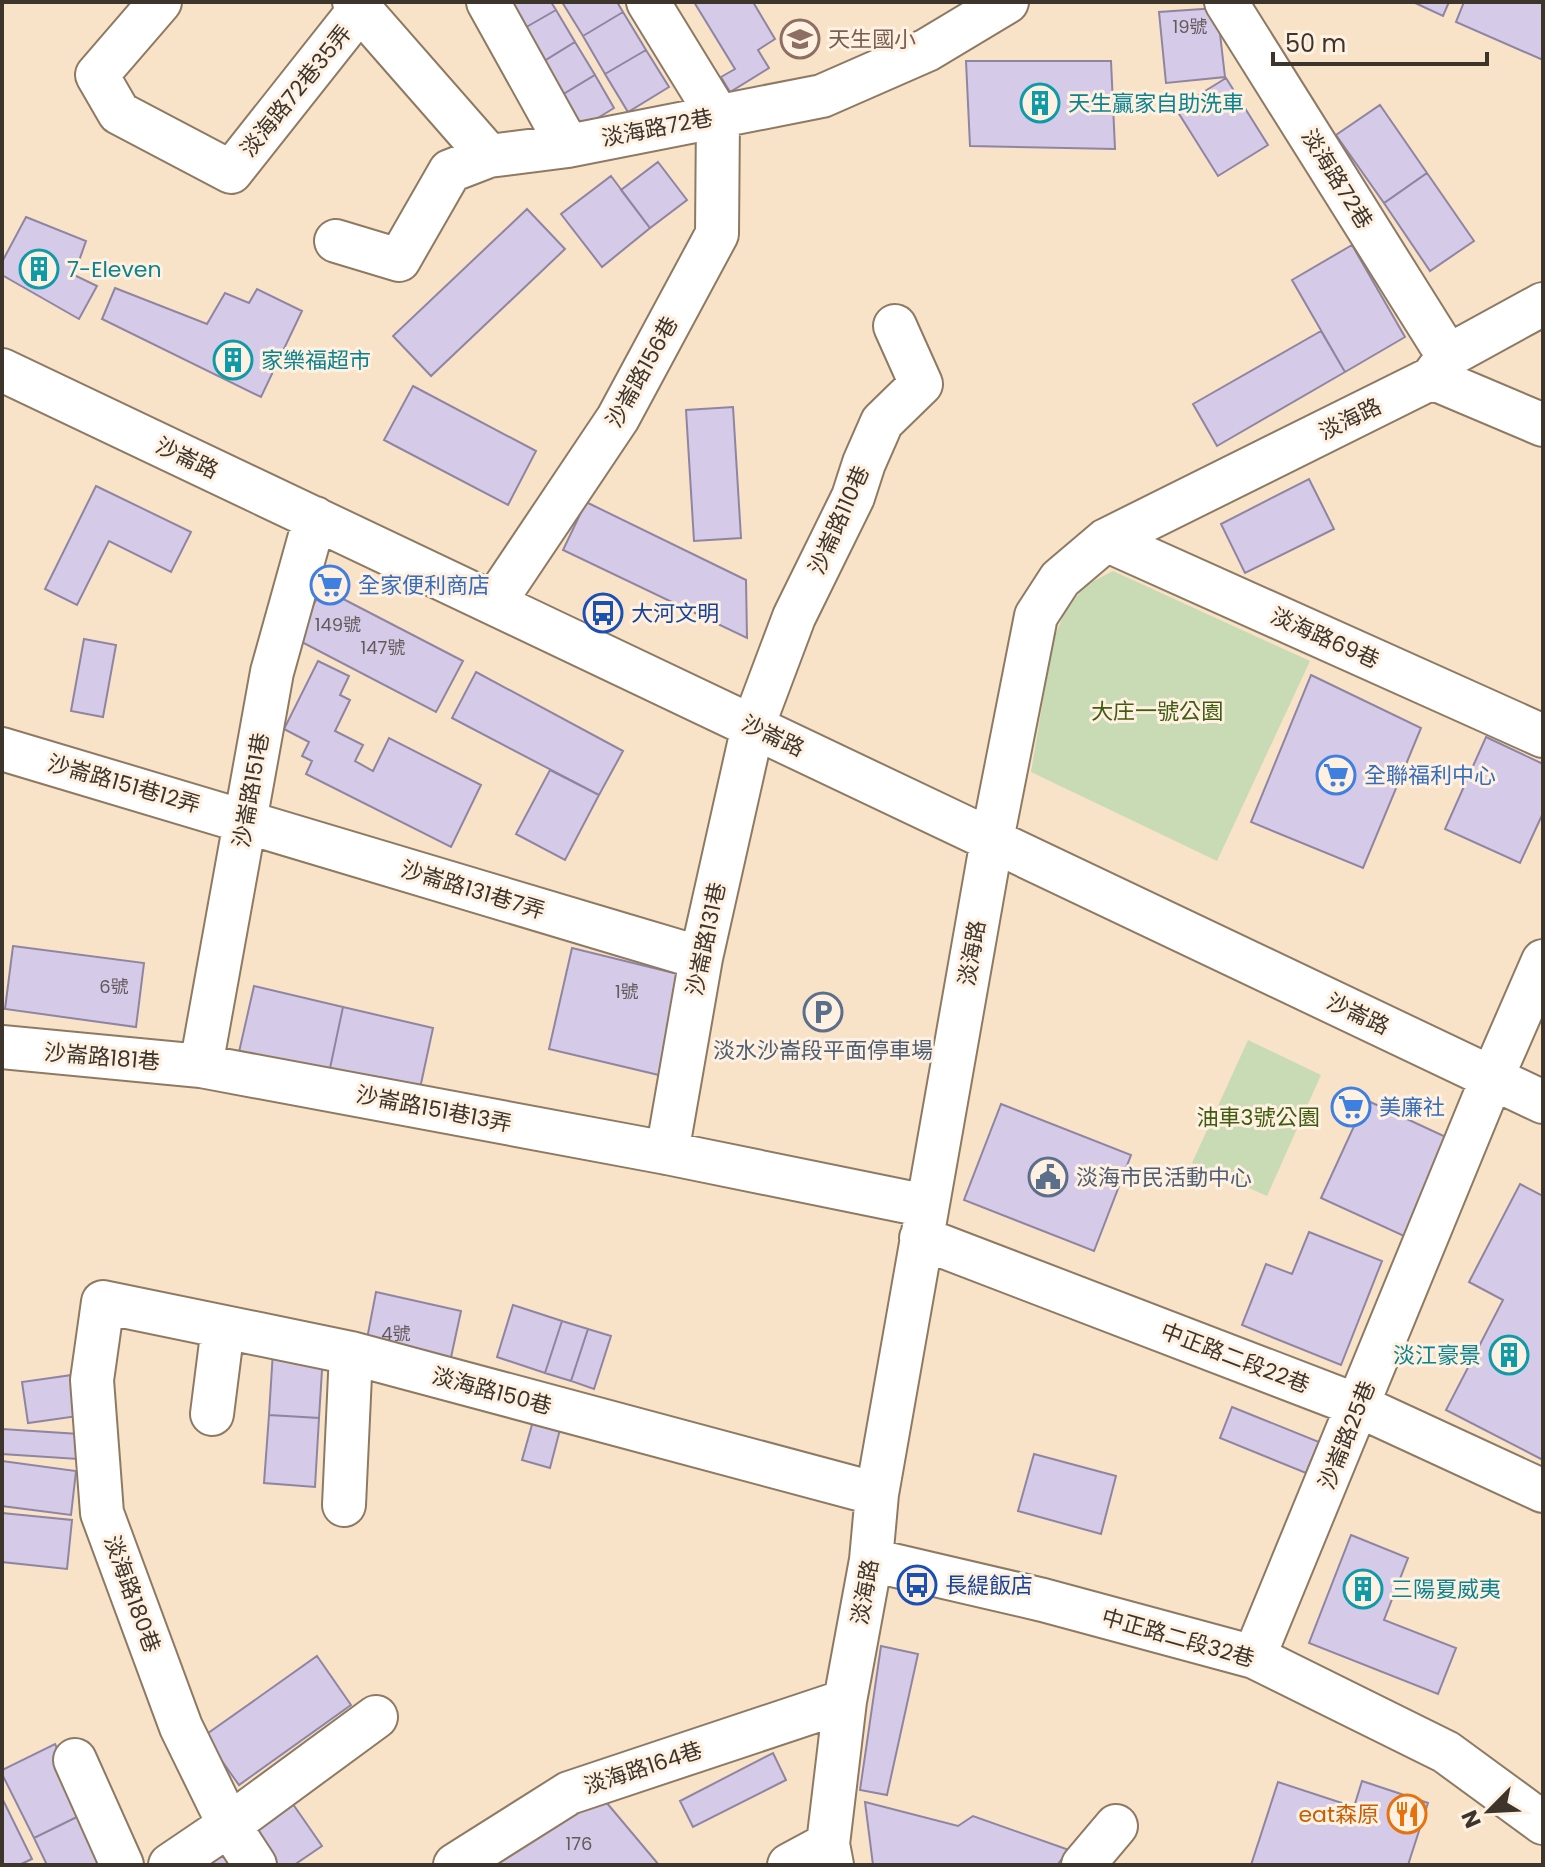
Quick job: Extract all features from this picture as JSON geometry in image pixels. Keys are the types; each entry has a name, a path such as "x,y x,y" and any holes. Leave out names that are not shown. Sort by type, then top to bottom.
{"street":[{"name":"淡海路72巷35弄","path":"160,2 97,75 119,113 231,172 357,6"},
{"path":"488,2 568,146"},
{"path":"648,2 718,116"},
{"name":"淡海路72巷","path":"336,241 399,260 450,171 489,156 568,146 822,96 927,50 1007,2"},
{"name":"淡海路72巷","path":"1226,2 1440,367"},
{"path":"357,6 489,156"},
{"name":"沙崙路156巷","path":"494,603 618,418 717,234 718,116"},
{"name":"淡海路","path":"789,1865 830,1854 845,1701 871,1560 877,1494 992,840 1036,616 1060,579 1106,540 1440,367 1543,304"},
{"name":"沙崙路110巷","path":"753,726 794,617 853,497 882,422 921,384 895,326"},
{"path":"1440,367 1543,425"},
{"name":"沙崙路","path":"2,370 1543,1102"},
{"name":"沙崙路151巷","path":"201,1066 272,672 315,518"},
{"name":"淡海路69巷","path":"1106,540 1543,736"},
{"name":"沙崙路131巷","path":"667,1153 701,958 753,726"},
{"name":"沙崙路151巷12弄","path":"2,749 245,820"},
{"name":"沙崙路131巷7弄","path":"245,820 701,958"},
{"name":"沙崙路25巷","path":"1254,1657 1543,961"},
{"name":"沙崙路181巷","path":"2,1047 201,1066"},
{"name":"沙崙路151巷13弄","path":"201,1066 667,1153 924,1222"},
{"name":"中正路二段22巷","path":"924,1222 1359,1406 1543,1491"},
{"name":"淡海路150巷","path":"103,1302 351,1353 877,1494"},
{"name":"淡海路180巷","path":"103,1302 92,1380 102,1513 181,1727 229,1825 255,1865"},
{"path":"212,1414 223,1327"},
{"path":"344,1505 351,1353"},
{"name":"中正路二段32巷","path":"871,1560 1043,1600 1254,1657 1446,1752 1543,1823"},
{"name":"淡海路164巷","path":"455,1865 569,1793 845,1701"},
{"path":"170,1865 376,1717"},
{"path":"75,1760 122,1865"},
{"path":"1083,1865 1116,1826"}],"green space":[{"name":"大庄一號公園","path":"1113,571 1310,661 1217,861 1031,772 1053,641 1065,611 1086,585"},
{"name":"油車3號公園","path":"1248,1040 1321,1075 1267,1196 1192,1163"}],"building":[{"path":"498,2 551,2 556,10 516,33"},
{"path":"562,2 617,2 623,12 583,36"},
{"path":"694,2 753,2 775,39 758,50 769,68 730,92 721,77 735,69"},
{"path":"1413,2 1449,2 1443,16"},
{"path":"1464,2 1543,3 1543,60 1456,22"},
{"path":"1217,8 1225,77 1166,83 1159,12"},
{"path":"556,10 575,42 536,66 516,33"},
{"path":"623,12 646,50 605,74 583,36"},
{"path":"575,42 595,75 555,99 536,66"},
{"path":"646,50 669,87 628,112 605,74"},
{"name":"天生贏家自助洗車","path":"966,61 1111,61 1115,149 970,146"},
{"path":"595,75 614,108 575,132 555,99"},
{"path":"1226,78 1268,145 1218,176 1176,109"},
{"path":"1380,105 1427,173 1384,203 1336,135"},
{"path":"658,162 687,200 650,228 621,190"},
{"path":"1427,173 1474,241 1430,271 1384,203"},
{"path":"611,176 650,228 602,267 561,214"},
{"path":"527,209 565,249 431,376 393,336"},
{"name":"7-Eleven","path":"26,217 86,241 74,275 97,286 79,319 2,275 2,262"},
{"path":"1352,245 1405,337 1345,372 1292,280"},
{"name":"家樂福超市","path":"115,288 207,324 225,293 249,303 257,289 302,311 261,397 102,319"},
{"path":"1321,331 1345,372 1217,446 1193,404"},
{"path":"413,386 536,451 508,505 384,440"},
{"path":"733,407 741,538 694,541 686,410"},
{"path":"1309,479 1334,529 1245,573 1221,524"},
{"path":"96,486 191,532 171,572 109,541 77,605 45,589"},
{"path":"586,502 746,580 747,638 563,550"},
{"path":"322,588 463,661 436,712 296,639"},
{"path":"84,639 116,645 103,717 71,711"},
{"path":"318,661 349,676 340,695 350,700 335,731 363,745 355,761 373,771 389,738 481,785 451,847 306,774 312,761 302,756 309,742 284,729"},
{"path":"476,672 623,751 599,795 452,718"},
{"name":"全聯福利中心","path":"1311,675 1421,728 1363,868 1251,822"},
{"path":"1486,737 1543,764 1543,813 1520,863 1445,829"},
{"path":"550,770 599,795 565,860 516,834"},
{"path":"13,946 144,963 136,1027 5,1009"},
{"path":"572,948 686,976 663,1076 549,1049"},
{"path":"254,986 343,1007 329,1073 239,1052"},
{"path":"343,1007 433,1028 419,1093 329,1073"},
{"path":"1366,1100 1448,1138 1404,1236 1321,1198"},
{"name":"淡海市民活動中心","path":"1001,1104 1131,1155 1094,1251 964,1200"},
{"name":"淡江豪景","path":"1520,1184 1543,1196 1543,1460 1446,1410 1503,1300 1469,1282"},
{"path":"1309,1232 1382,1261 1341,1365 1242,1325 1266,1264 1292,1274"},
{"path":"376,1292 461,1311 450,1362 366,1344"},
{"path":"513,1305 562,1321 545,1373 497,1357"},
{"path":"562,1321 588,1329 571,1381 545,1373"},
{"path":"588,1329 611,1336 594,1389 571,1381"},
{"path":"273,1351 323,1354 319,1418 269,1415"},
{"path":"72,1375 78,1416 28,1423 22,1382"},
{"path":"537,1407 564,1414 550,1468 522,1460"},
{"path":"1232,1407 1319,1442 1306,1473 1220,1438"},
{"path":"269,1415 319,1418 315,1487 264,1483"},
{"path":"2,1429 79,1434 78,1459 2,1454"},
{"path":"1034,1454 1116,1476 1101,1534 1018,1511"},
{"path":"2,1461 76,1471 71,1515 2,1506"},
{"path":"2,1513 72,1520 67,1569 2,1562"},
{"name":"三陽夏威夷","path":"1351,1535 1408,1558 1384,1620 1456,1648 1438,1694 1309,1643"},
{"path":"881,1646 918,1654 887,1795 860,1790"},
{"path":"317,1656 351,1705 239,1785 204,1736"},
{"path":"55,1744 87,1812 34,1838 2,1770"},
{"path":"773,1753 786,1780 693,1827 680,1801"},
{"path":"1362,1781 1428,1803 1408,1865 1251,1865 1278,1782 1354,1807"},
{"path":"601,1796 659,1865 482,1865"},
{"path":"288,1797 322,1846 294,1865 268,1865 242,1827"},
{"path":"2,1798 32,1859 19,1865 2,1865"},
{"path":"865,1802 958,1826 973,1816 1069,1850 1057,1865 873,1865"},
{"path":"87,1812 114,1865 47,1865 34,1838"},
{"path":"223,1845 237,1865 195,1865"}],"place":[{"name":"天生國小","path":"800,39"},
{"name":"天生贏家自助洗車","path":"1040,103"},
{"name":"7-Eleven","path":"39,269"},
{"name":"家樂福超市","path":"233,360"},
{"name":"全家便利商店","path":"330,585"},
{"name":"大河文明","path":"603,613"},
{"name":"全聯福利中心","path":"1336,775"},
{"name":"淡水沙崙段平面停車場","path":"823,1012"},
{"name":"美廉社","path":"1351,1107"},
{"name":"淡海市民活動中心","path":"1048,1177"},
{"name":"淡江豪景","path":"1509,1355"},
{"name":"長緹飯店","path":"917,1585"},
{"name":"三陽夏威夷","path":"1363,1589"},
{"name":"eat森原","path":"1407,1814"}]}
